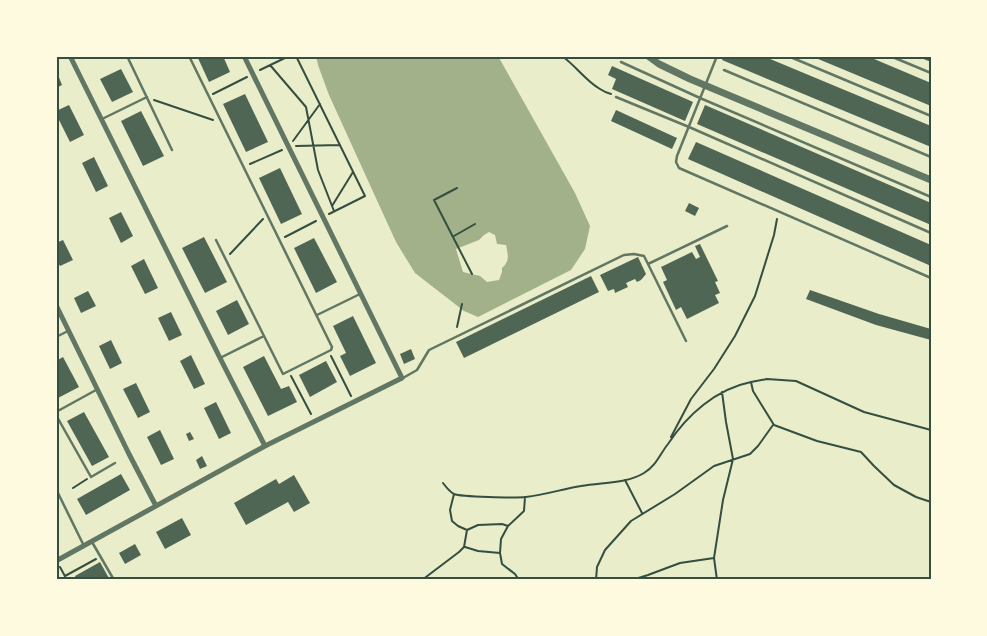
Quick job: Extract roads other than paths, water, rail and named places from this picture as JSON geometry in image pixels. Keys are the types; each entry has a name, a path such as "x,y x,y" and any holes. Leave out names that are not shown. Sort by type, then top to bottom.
{"street":[{"path":"70,56 265,446"},
{"path":"56,561 265,446 402,378 244,56"},
{"path":"648,56 659,64 705,85 931,180"},
{"path":"56,305 156,506"}],"lane":[{"path":"127,56 172,150"},
{"path":"189,56 332,348 283,374 216,240"},
{"path":"788,56 931,116"},
{"path":"890,56 931,73"},
{"path":"716,57 677,156 676,162 679,168 931,278"},
{"path":"621,62 931,197"},
{"path":"724,70 931,157"},
{"path":"102,119 147,97"},
{"path":"616,97 931,233"},
{"path":"648,264 727,226"},
{"path":"402,378 417,370 429,350 624,255 644,256 686,341"},
{"path":"316,315 360,294"},
{"path":"56,337 69,330"},
{"path":"220,358 264,336"},
{"path":"97,389 56,413 91,477 115,462"},
{"path":"56,489 84,547"},
{"path":"92,542 114,580"}]}
